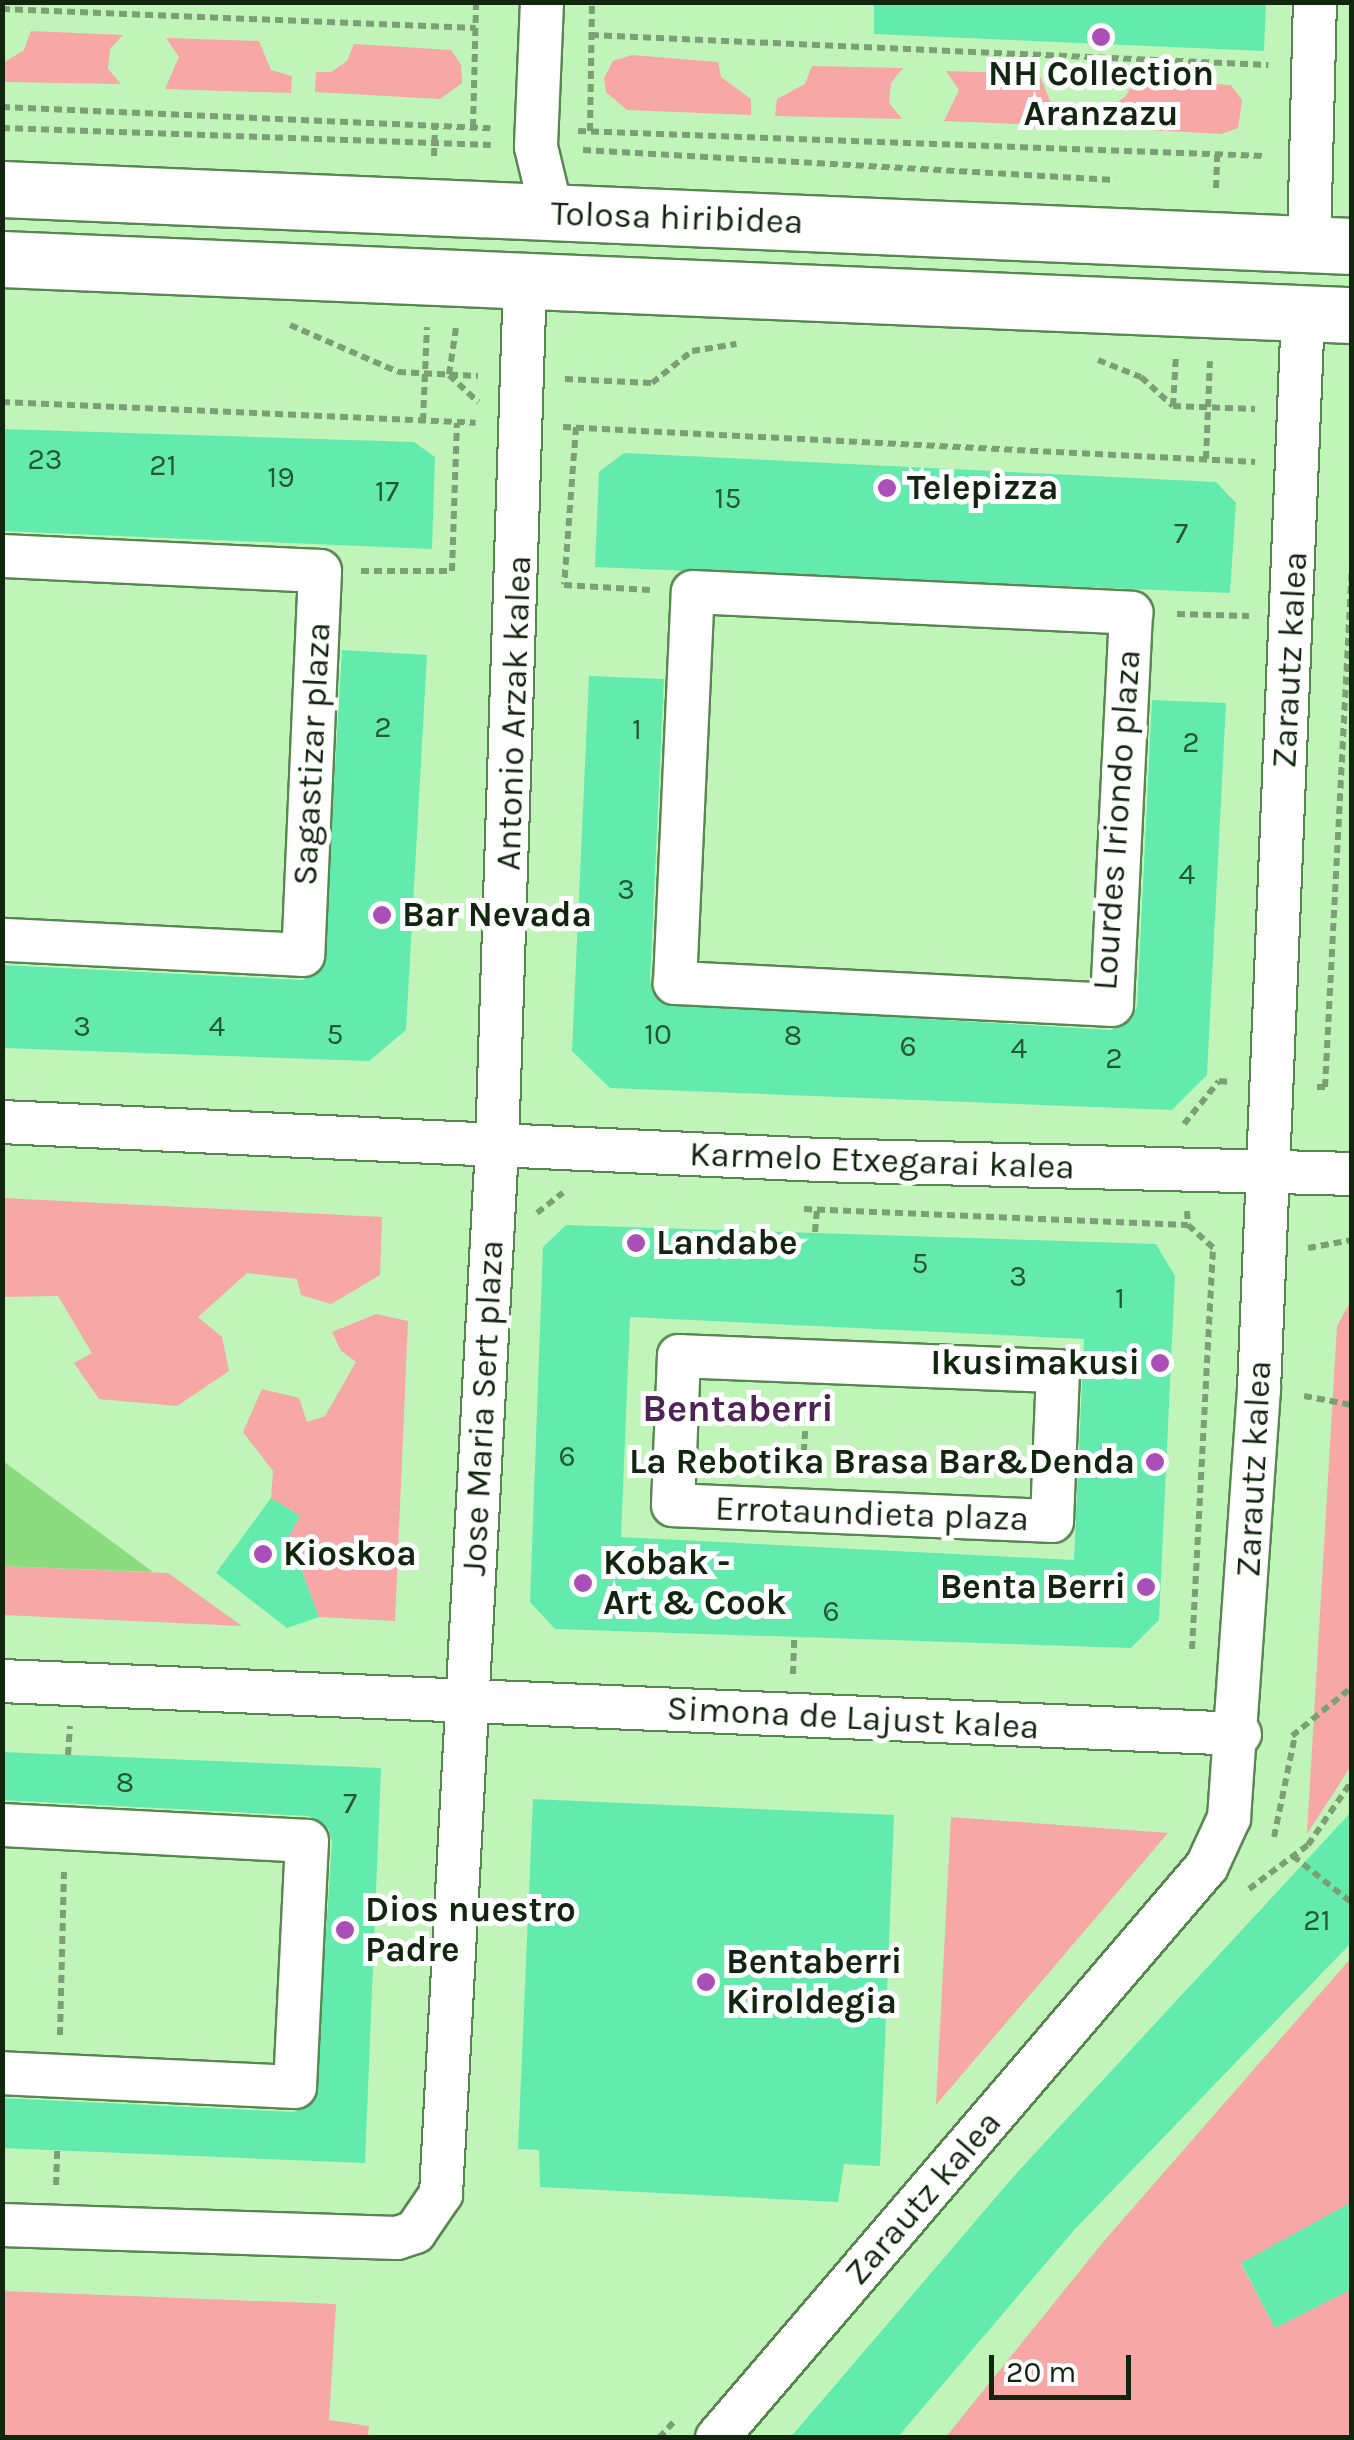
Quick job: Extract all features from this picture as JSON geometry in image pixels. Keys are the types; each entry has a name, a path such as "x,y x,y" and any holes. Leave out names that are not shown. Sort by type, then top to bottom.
{"main road":[{"name":"Tolosa hiribidea","path":"2,189 1330,245"},
{"name":"Tolosa hiribidea","path":"2,259 1327,314"}],"street":[{"path":"542,2 536,138 552,214"},
{"path":"1315,2 1312,158 1330,245"},
{"name":"Antonio Arzak kalea","path":"498,1146 524,425 525,280"},
{"name":"Zarautz kalea","path":"716,2438 1207,1866 1230,1818 1240,1734 1301,410 1327,314"},
{"name":"Sagastizar plaza","path":"2,556 320,571 303,955 2,940"},
{"name":"Lourdes Iriondo plaza","path":"693,592 1130,613 1112,1004 675,983 693,592"},
{"path":"2,1122 498,1146"},
{"name":"Karmelo Etxegarai kalea","path":"498,1146 1352,1174"},
{"name":"Jose Maria Sert plaza","path":"2,2225 397,2238 415,2232 432,2212 447,2161 467,1700 498,1146"},
{"name":"Errotaundieta plaza","path":"679,1356 1058,1371 1052,1521 801,1510 673,1505 679,1356"},
{"path":"2,1681 467,1700"},
{"name":"Simona de Lajust kalea","path":"467,1700 1240,1734"},
{"path":"2,1825 307,1841 296,2087 2,2073"}],"path":[{"path":"473,127 476,2"},
{"path":"590,131 592,2"},
{"path":"2,9 476,28"},
{"path":"591,35 1268,66"},
{"path":"2,107 473,127 536,138 590,131 1312,158"},
{"path":"2,128 536,138 1125,181"},
{"path":"1200,185 1235,186"},
{"path":"423,421 427,317"},
{"path":"271,324 348,344 398,372 425,374 652,383 692,351 742,343"},
{"path":"1206,459 1210,340"},
{"path":"1081,359 1101,360 1140,377 1173,406 1301,410"},
{"path":"2,402 1299,465"},
{"path":"320,571 452,572 456,422"},
{"path":"576,427 564,585 693,592"},
{"path":"1256,482 1257,462"},
{"path":"1130,613 1250,616 1251,596"},
{"path":"816,1232 817,1210"},
{"path":"801,1510 809,1361"},
{"path":"1288,1394 1352,1405"},
{"path":"1240,1734 1295,1736 1352,1687"},
{"path":"58,2076 66,1828"},
{"path":"1293,1856 1352,1903"}],"shaded area":[{"path":"31,31 123,35 110,49 108,69 121,84 3,82 3,63 24,50"},
{"path":"166,38 259,41 271,70 292,76 291,93 165,89 179,57"},
{"path":"354,44 451,50 461,65 462,83 440,99 315,92 316,72 331,72 347,61"},
{"path":"632,55 718,62 721,77 751,99 751,115 627,110 606,92 604,78 613,61"},
{"path":"812,66 903,68 891,83 889,103 902,119 775,116 777,99 805,84"},
{"path":"946,71 1039,74 1051,103 1071,109 1072,126 944,121 959,90"},
{"path":"1135,79 1231,85 1242,100 1238,128 1221,134 1095,127 1096,107 1111,107 1126,96"},
{"path":"3,1198 382,1217 380,1275 331,1304 301,1295 297,1279 247,1273 198,1317 222,1337 229,1371 177,1406 99,1399 74,1363 92,1353 58,1296 3,1297"},
{"path":"1351,1301 1351,1766 1307,1834 1337,1326"},
{"path":"376,1314 408,1321 395,1621 319,1617 289,1536 300,1516 271,1498 273,1471 243,1432 262,1389 299,1398 307,1422 325,1416 356,1362 341,1351 332,1332"},
{"path":"3,1461 153,1572 3,1566"},
{"path":"3,1566 168,1573 242,1626 3,1615"},
{"path":"951,1817 1168,1833 936,2105"},
{"path":"1351,1958 1351,2204 1241,2264 1275,2328 1351,2289 1351,2437 945,2438 1104,2241"},
{"path":"3,2291 336,2304 329,2420 369,2426 368,2437 3,2437"}],"building":[{"name":"NH Collection Aranzazu","path":"874,2 1266,2 1264,51 874,34"},
{"path":"2,429 414,442 435,457 432,549 2,531"},
{"path":"624,453 1216,482 1236,503 1230,593 595,567 599,472"},
{"path":"342,650 427,655 406,1030 369,1061 2,1048 2,965 302,980 323,969"},
{"path":"589,676 664,679 650,982 661,1003 1111,1030 1132,1019 1137,1006 1152,700 1226,703 1207,1075 1172,1110 610,1088 572,1051"},
{"path":"566,1225 1156,1244 1175,1276 1159,1620 1131,1648 555,1629 530,1602 543,1247","holes":["630,1317 1084,1339 1074,1560 621,1537"]},
{"name":"Kioskoa","path":"271,1498 300,1516 289,1536 319,1617 287,1628 216,1573"},
{"path":"2,1752 381,1768 365,2163 2,2148 2,2098 294,2112 315,2101 332,1842 329,1829 308,1816 2,1800"},
{"name":"Bentaberri Kiroldegia","path":"533,1799 894,1815 880,2166 844,2164 838,2202 540,2187 539,2150 518,2149"},
{"path":"1352,1811 1352,1942 1075,2229 897,2438 790,2438 1014,2176"},
{"path":"1352,2202 1352,2289 1275,2328 1241,2263"}],"place":[{"name":"NH Collection Aranzazu","path":"1101,37"},
{"name":"Telepizza","path":"887,488"},
{"name":"Bar Nevada","path":"382,915"},
{"name":"Landabe","path":"636,1243"},
{"name":"Ikusimakusi","path":"1160,1363"},
{"name":"La Rebotika Brasa Bar&Denda","path":"1155,1462"},
{"name":"Kioskoa","path":"263,1554"},
{"name":"Kobak - Art & Cook","path":"583,1583"},
{"name":"Benta Berri","path":"1146,1587"},
{"name":"Dios nuestro Padre","path":"345,1930"},
{"name":"Bentaberri Kiroldegia","path":"706,1982"}],"district":[{"name":"Bentaberri","path":"738,1409"}]}
